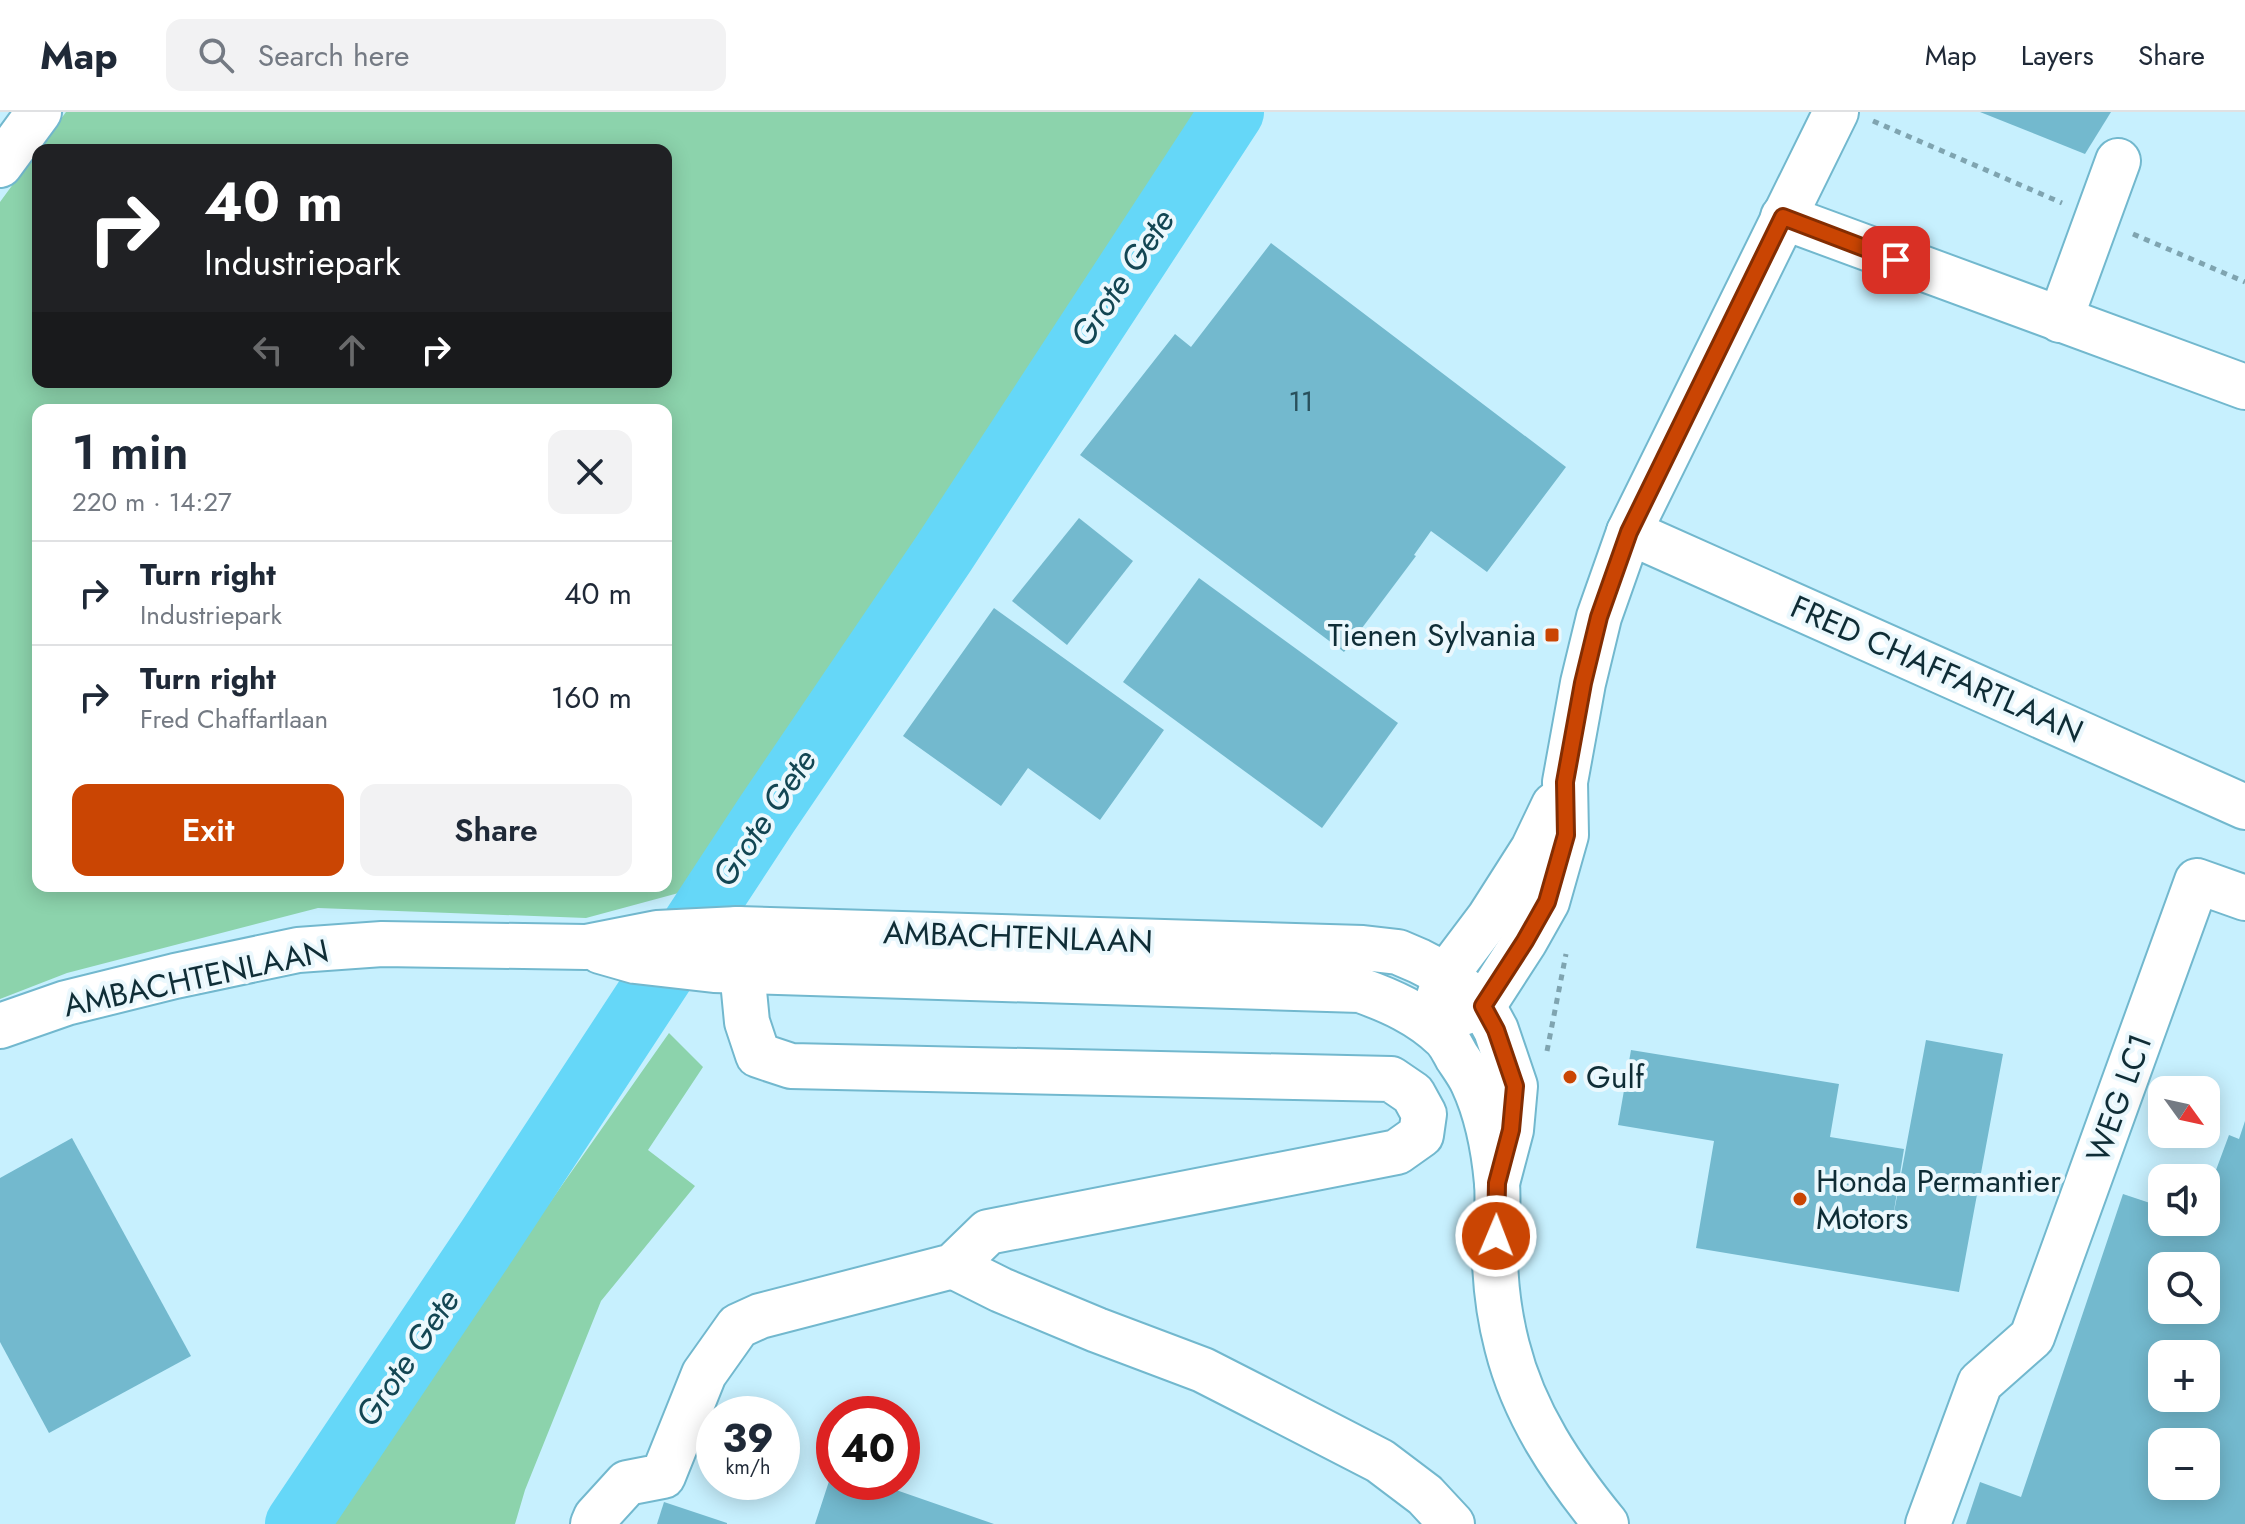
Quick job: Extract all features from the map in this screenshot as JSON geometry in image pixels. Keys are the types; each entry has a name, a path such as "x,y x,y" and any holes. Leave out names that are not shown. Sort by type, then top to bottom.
{"street":[{"path":"0,165 39,112"},
{"path":"1430,1024 1483,1006 1547,902 1566,835 1565,782 1583,683 1599,617 1629,532 1783,217 1852,116"},
{"path":"2060,320 2118,161"},
{"path":"1783,217 2245,387"},
{"name":"FRED CHAFFARTLAAN","path":"1629,532 2245,807"},
{"path":"1430,1024 1446,975 1489,918 1533,849 1565,782"},
{"name":"WEG LC1","path":"1928,1524 1980,1383 2032,1337 2197,881 2245,898"},
{"name":"AMBACHTENLAAN","path":"0,1026 66,1003 175,976 298,950 382,944 646,947 732,957 1360,990 1397,1004 1430,1024 1447,1040 1473,1083 1489,1132 1497,1183"},
{"name":"AMBACHTENLAAN","path":"732,957 1363,948 1398,952 1446,975 1483,1006"},
{"path":"593,1524 627,1483 663,1476 704,1374 738,1326 760,1316 953,1266 988,1232 1397,1152 1421,1135 1424,1114 1413,1094 1391,1079 791,1066 758,1055 732,957"},
{"path":"1483,1006 1496,1030 1515,1086 1511,1130 1497,1183 1495,1263 1506,1343 1516,1378 1553,1454 1606,1524"},
{"path":"953,1266 1056,1313 1203,1370 1380,1461 1425,1495 1452,1524"}],"path":[{"path":"1852,116 2245,282"}],"green space":[{"path":"66,112 1232,112 944,553 723,881 586,918 318,908 67,973 0,999 0,202 32,158 32,388 672,388 672,144 42,144"},
{"path":"669,1033 703,1067 648,1150 695,1186 601,1301 525,1490 515,1524 330,1524 413,1397"}],"building":[{"path":"1980,112 2111,112 2085,154"},
{"path":"1271,243 1566,467 1487,572 1431,531 1416,556 1344,652 1080,455 1175,334 1191,347"},
{"path":"1079,518 1133,561 1067,645 1012,601"},
{"path":"1199,578 1398,723 1322,828 1123,682"},
{"path":"994,608 1164,730 1100,820 1028,768 1001,806 903,736"},
{"name":"Honda Permantier Motors","path":"1926,1040 2003,1054 1959,1292 1696,1248 1714,1141 1618,1125 1631,1050 1839,1084 1830,1137 1904,1149 1892,1223"},
{"path":"2245,1121 2245,1524 1966,1524 1980,1482 2021,1497 2123,1194 2148,1202 2148,1236 2220,1236 2218,1164 2229,1135 2239,1139"},
{"path":"72,1138 191,1356 49,1433 0,1342 0,1178"},
{"path":"920,1498 994,1524 815,1524 823,1500"},
{"path":"664,1502 727,1523 727,1524 657,1524"}],"waterway":[{"name":"Grote Gete","path":"297,1524 767,814 944,553 1232,112"}],"place":[{"name":"Tienen Sylvania","path":"1552,635"},
{"name":"Gulf","path":"1570,1077"},
{"name":"Honda Permantier Motors","path":"1800,1199"}],"route":[{"path":"1496,1236 1497,1183 1511,1130 1515,1086 1496,1030 1483,1006 1547,902 1566,835 1565,782 1583,683 1599,617 1629,532 1783,217 1896,260"}]}
